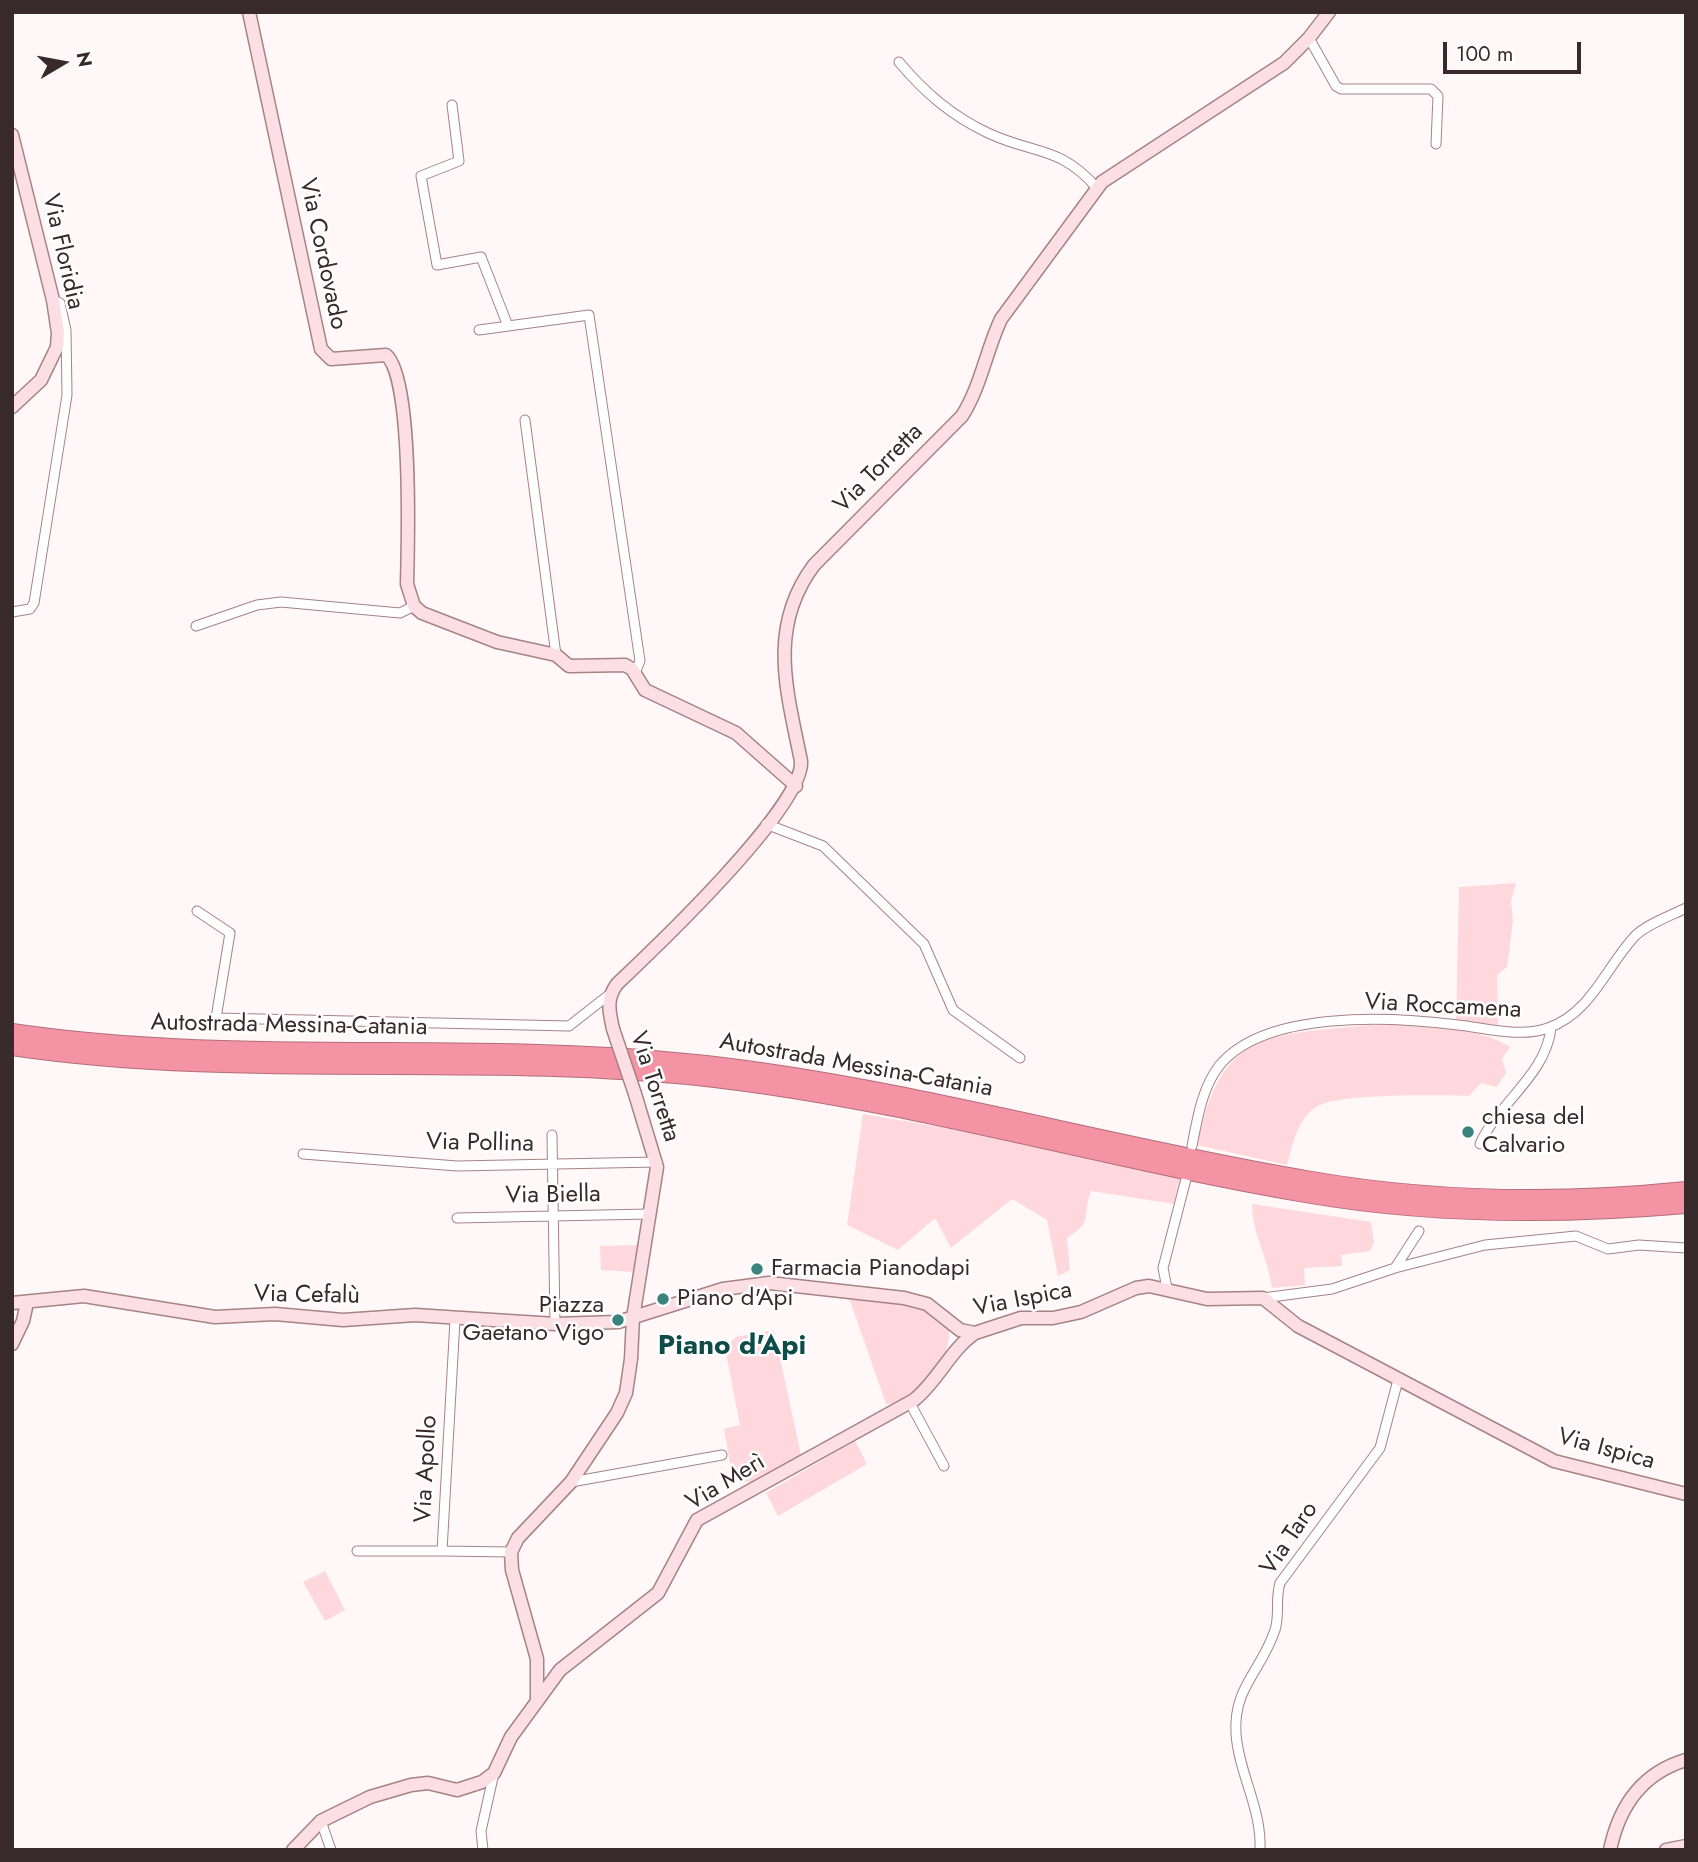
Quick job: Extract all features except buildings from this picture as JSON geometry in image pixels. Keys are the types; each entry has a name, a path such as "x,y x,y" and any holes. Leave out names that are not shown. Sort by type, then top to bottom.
{"highway":[{"name":"Autostrada Messina-Catania","path":"12,1032 82,1041 174,1047 513,1053 661,1059 858,1084 1203,1159 1361,1187 1451,1196 1519,1198 1607,1197 1686,1190"},
{"name":"Autostrada Messina-Catania","path":"12,1046 80,1055 174,1062 565,1069 692,1077 855,1098 1216,1176 1358,1202 1506,1213 1606,1211 1686,1205"}],"street":[{"name":"Via Cordovado","path":"249,12 321,349 331,359 386,355 395,367 403,408 407,584 414,606"},
{"name":"Via Torretta","path":"796,786 802,772 801,761 782,666 800,583 814,565 962,416 977,388 989,343 1001,319 1097,188 1129,162 1284,62 1309,38 1329,12"},
{"path":"1309,38 1336,86 1341,89 1431,89 1438,96 1436,144"},
{"path":"900,62 921,89 972,125 1030,149 1059,155 1078,166 1097,188"},
{"path":"452,105 459,161 421,176 437,265 481,257 508,326"},
{"name":"Via Floridia","path":"12,135 57,319 57,346 41,380 12,407"},
{"path":"12,612 30,609 34,603 66,395 66,330 61,303 53,300"},
{"path":"479,330 589,315 640,662 635,673"},
{"path":"526,420 556,655"},
{"path":"196,626 257,605 281,601 400,612 414,606 422,613 497,642 556,655 569,666 625,665 635,673 645,690 736,733 796,786 684,921 610,994 569,1026 216,1018 230,933 197,911"},
{"path":"766,824 823,846 924,944 953,1010 1020,1058"},
{"name":"Via Roccamena","path":"1192,1146 1213,1076 1235,1052 1271,1033 1291,1027 1373,1020 1415,1020 1523,1032 1551,1028 1594,995 1637,934 1686,908"},
{"name":"Via Torretta","path":"510,1552 518,1538 571,1482 617,1413 626,1393 632,1359 633,1318 657,1162 612,1029 608,1010 610,994"},
{"name":"Via Roccamena","path":"1480,1144 1488,1127 1536,1066 1551,1028"},
{"path":"552,1135 555,1324"},
{"name":"Via Pollina","path":"303,1154 457,1166 657,1162"},
{"path":"1149,1286 1163,1268 1186,1179"},
{"name":"Via Biella","path":"457,1218 649,1213"},
{"path":"1395,1268 1419,1231"},
{"name":"Via Ispica","path":"603,1322 633,1318 723,1290 769,1283 904,1298 928,1304 957,1327 975,1333 1021,1318 1074,1314 1136,1288 1149,1286 1208,1299 1263,1298 1332,1289 1395,1268 1485,1245 1576,1237 1608,1249 1639,1245 1686,1248"},
{"path":"1163,1268 1167,1288"},
{"name":"Via Cefalù","path":"12,1303 84,1296 197,1316 275,1314 343,1320 415,1315 454,1320 555,1324 603,1322"},
{"name":"Via Ispica","path":"1263,1298 1298,1326 1555,1461 1686,1494"},
{"path":"12,1344 23,1321 27,1303"},
{"name":"Via Apollo","path":"454,1320 442,1551 510,1552"},
{"path":"956,1351 957,1327"},
{"path":"946,1366 957,1327"},
{"path":"956,1351 975,1333"},
{"name":"Via Merì","path":"494,1773 510,1737 560,1670 658,1592 697,1520 910,1403 927,1390 956,1351"},
{"name":"Via Taro","path":"1260,1850 1255,1802 1237,1737 1236,1705 1271,1642 1277,1619 1277,1593 1280,1583 1380,1448 1398,1380"},
{"path":"910,1403 944,1466"},
{"path":"571,1482 722,1455"},
{"path":"357,1551 442,1551"},
{"path":"510,1552 512,1570 537,1659 540,1689 537,1703"},
{"path":"537,1659 543,1668 560,1670"},
{"path":"1610,1850 1615,1825 1630,1797 1660,1771 1686,1760"},
{"path":"293,1850 321,1821 343,1808 411,1785 428,1783 457,1790 482,1782 494,1773"},
{"path":"482,1850 481,1831 494,1773"},
{"path":"321,1821 331,1850"},
{"path":"1666,1850 1686,1846"}],"shaded area":[{"path":"1516,883 1511,901 1513,921 1507,967 1497,975 1498,1025 1456,1022 1459,887"},
{"path":"1369,1025 1441,1027 1495,1039 1510,1047 1502,1059 1506,1073 1497,1087 1481,1083 1469,1096 1413,1095 1327,1102 1316,1107 1304,1119 1287,1165 1197,1145 1207,1107 1220,1078 1235,1059 1254,1045 1302,1032"},
{"path":"863,1114 1070,1149 1181,1176 1174,1204 1091,1191 1084,1222 1067,1238 1070,1270 1058,1276 1047,1220 1012,1199 951,1248 935,1218 898,1250 847,1225"},
{"path":"1252,1204 1371,1222 1374,1242 1370,1251 1341,1255 1342,1266 1304,1268 1305,1285 1272,1288"},
{"path":"639,1245 635,1272 601,1270 600,1246"},
{"path":"848,1295 918,1305 949,1327 940,1367 923,1390 912,1398 886,1404"},
{"path":"774,1330 802,1460 758,1483 733,1480 724,1429 740,1425 725,1348 736,1337"},
{"path":"855,1441 867,1464 778,1516 766,1493"},
{"path":"325,1571 345,1610 325,1621 303,1582"}],"place":[{"name":"chiesa del Calvario","path":"1468,1132"},
{"name":"Farmacia Pianodapi","path":"757,1269"},
{"name":"Piano d'Api","path":"663,1299"},
{"name":"Piazza Gaetano Vigo","path":"618,1320"}],"district":[{"name":"Piano d'Api","path":"732,1347"}]}
